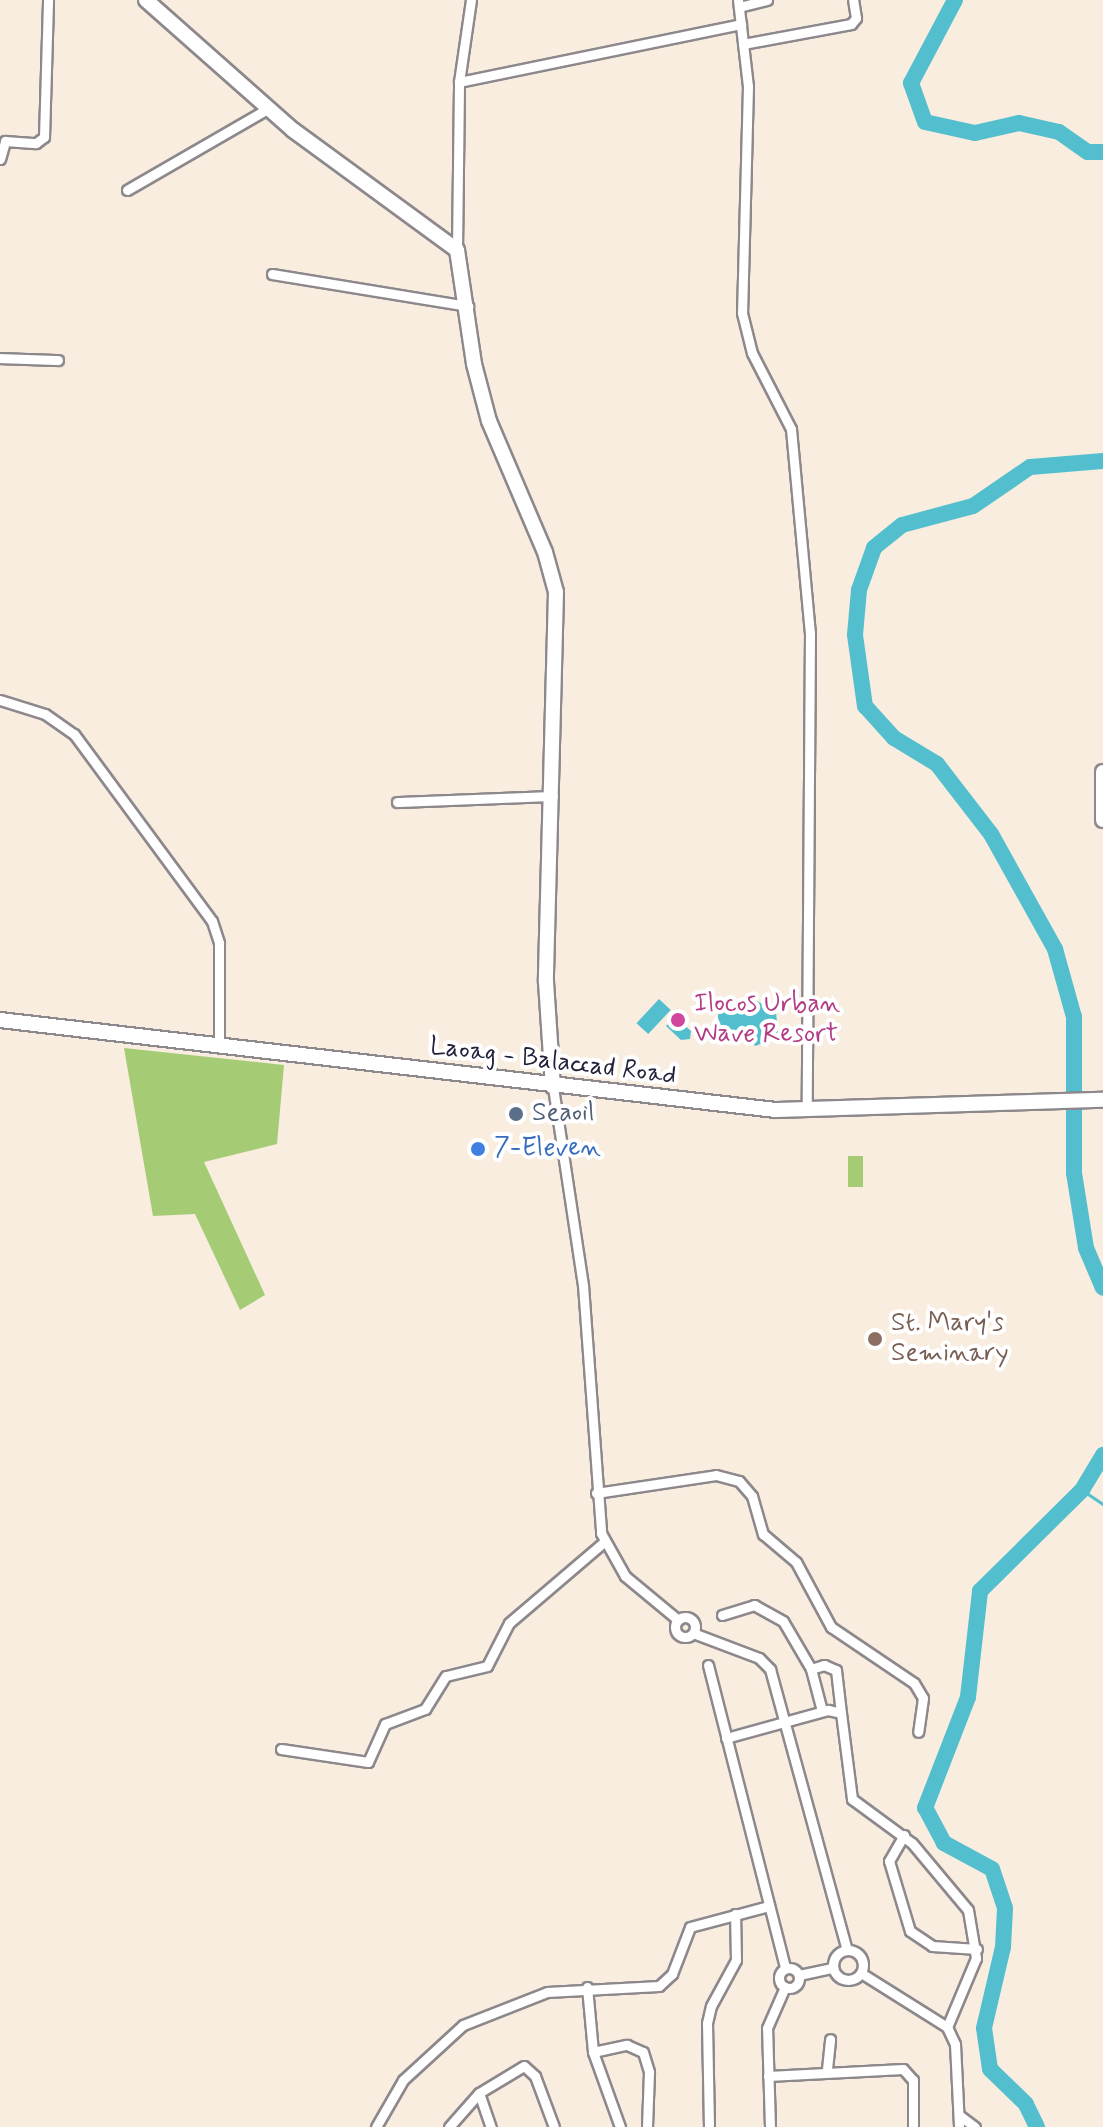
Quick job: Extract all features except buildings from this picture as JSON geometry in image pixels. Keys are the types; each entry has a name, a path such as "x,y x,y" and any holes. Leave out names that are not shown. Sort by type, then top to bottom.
{"street":[{"path":"0,159 5,141 36,143 44,137 48,0"},
{"path":"146,0 269,108 457,250"},
{"path":"471,0 459,82 457,250 468,306 474,364 489,421 545,552 556,592 546,982 553,1087 583,1285 596,1493 604,1542 625,1576 678,1620 692,1619 693,1633 765,1663 786,1722 847,1950 861,1957 861,1973"},
{"path":"767,0 738,3 748,119 742,313 752,353 791,429 810,633 807,1111"},
{"path":"743,44 851,24 856,18 853,0"},
{"path":"459,82 741,24"},
{"path":"127,190 269,108"},
{"path":"272,274 468,306"},
{"path":"0,358 58,360"},
{"path":"0,700 45,714 74,734 212,921 219,943 219,1045"},
{"path":"1103,772 1103,820"},
{"path":"397,802 553,796"},
{"name":"Laoag - Balaccad Road","path":"0,1020 553,1087 807,1111 1103,1100"},
{"path":"596,1493 716,1475 739,1481 752,1496 763,1534 796,1562 831,1627 914,1683 923,1698 918,1732"},
{"path":"281,1749 368,1762 385,1724 425,1709 446,1676 487,1666 509,1623 604,1542"},
{"path":"722,1615 747,1604 775,1615 811,1669 822,1711"},
{"path":"708,1665 785,1968 799,1975 833,1968"},
{"path":"811,1669 824,1665 836,1670 852,1799 904,1835 965,1902 977,1949 947,2027"},
{"path":"726,1738 822,1711 841,1713"},
{"path":"904,1835 889,1861 910,1931 932,1946 977,1949"},
{"path":"376,2127 403,2080 463,2025 529,1997 587,1987 659,1986 672,1974 690,1927 769,1906"},
{"path":"709,2127 707,2023 711,2006 736,1960 735,1914"},
{"path":"833,1968 834,1958 847,1950"},
{"path":"785,1968 779,1975 785,1987"},
{"path":"833,1968 848,1981 861,1973"},
{"path":"861,1973 947,2027 955,2044 959,2127"},
{"path":"785,1987 798,1984 799,1975"},
{"path":"587,1987 593,2052 620,2127"},
{"path":"770,2127 769,2019 785,1987"},
{"path":"827,2069 830,2039"},
{"path":"593,2052 627,2045 643,2052 649,2072 647,2127"},
{"path":"449,2127 479,2093 515,2069 528,2068 554,2127"},
{"path":"768,2076 827,2069 903,2069 913,2080 913,2127"},
{"path":"479,2093 491,2127"},
{"path":"959,2115 975,2127"}],"green space":[{"path":"124,1048 284,1065 277,1144 204,1162 265,1295 240,1310 195,1214 153,1216"},
{"path":"848,1156 863,1156 863,1187 848,1187"}],"water":[{"path":"659,999 671,1010 648,1034 636,1023"},
{"path":"757,1001 776,1011 778,1035 756,1046 738,1034 721,1038 716,1033 719,1008 734,1012"},
{"path":"675,1017 691,1031 690,1039 681,1040 666,1026"}],"waterway":[{"path":"955,0 911,83 925,122 975,133 1019,123 1059,132 1088,152 1103,152"},
{"path":"1103,461 1030,467 973,506 902,525 874,548 859,590 855,635 865,706 894,738 937,764 991,834 1055,949 1074,1017 1074,1173 1086,1248 1103,1288"},
{"path":"1037,2127 1026,2104 990,2069 984,2028 1003,1947 1005,1908 992,1869 944,1843 925,1808 968,1697 980,1591 1082,1490 1103,1455"},
{"path":"1082,1490 1103,1504"}],"place":[{"name":"Ilocos Urban Wave Resort","path":"678,1020"},
{"name":"Seaoil","path":"516,1114"},
{"name":"7-Eleven","path":"478,1149"},
{"name":"St. Mary's Seminary","path":"875,1339"}]}
